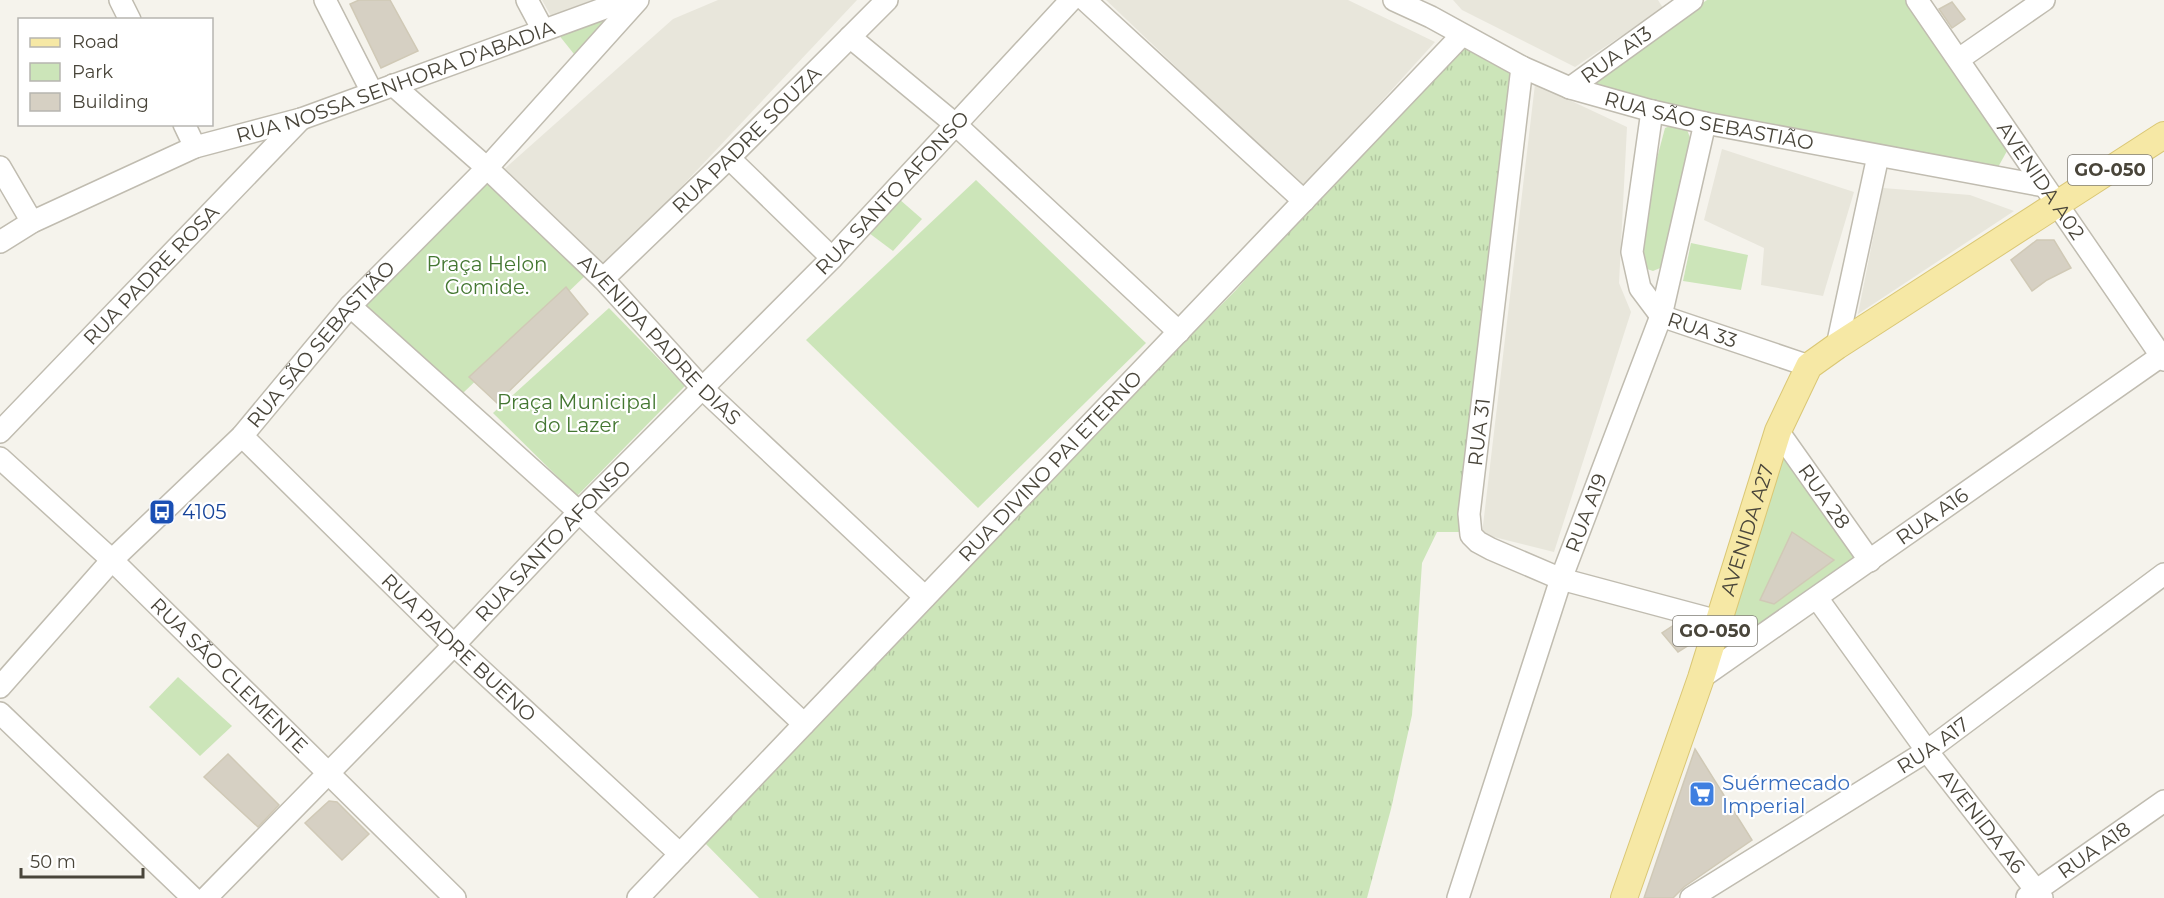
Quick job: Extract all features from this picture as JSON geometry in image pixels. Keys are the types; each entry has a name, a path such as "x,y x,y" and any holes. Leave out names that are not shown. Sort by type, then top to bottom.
{"main road":[{"name":"AVENIDA A27","path":"1624,898 1701,678 1778,431 1809,366 2050,196 2164,135"}],"street":[{"path":"120,0 129,18"},
{"path":"325,0 372,92"},
{"path":"527,0 543,30"},
{"name":"RUA NOSSA SENHORA D'ABADIA","path":"0,242 32,222 195,147 301,119 627,0"},
{"name":"RUA SÃO SEBASTIÃO","path":"0,687 112,560 242,436 350,306 487,168 638,0"},
{"name":"RUA PADRE SOUZA","path":"603,279 729,158 887,0"},
{"name":"RUA SANTO AFONSO","path":"206,898 454,645 579,512 832,258 1071,0"},
{"path":"1085,0 1304,201"},
{"name":"RUA SÃO SEBASTIÃO","path":"1394,0 1426,8 1462,35 1522,67 1570,88 1705,123 1878,156 2050,196"},
{"name":"AVENIDA A02","path":"1917,0 2163,357"},
{"path":"1959,59 2044,0"},
{"name":"RUA A13","path":"1570,88 1688,1"},
{"name":"RUA DIVINO PAI ETERNO","path":"638,898 1462,35"},
{"path":"850,37 956,124 1179,332"},
{"name":"RUA 31","path":"1522,67 1469,525 1471,535 1478,542 1561,579 1718,621"},
{"name":"AVENIDA PADRE DIAS","path":"393,85 487,168 603,279 704,389 926,597"},
{"name":"RUA 33","path":"1652,111 1632,252 1640,288 1661,316 1809,366"},
{"name":"RUA PADRE ROSA","path":"0,432 301,119"},
{"name":"RUA A19","path":"1458,898 1561,579 1661,316 1705,123"},
{"path":"185,126 195,147"},
{"path":"1837,346 1878,156"},
{"path":"729,158 832,258"},
{"path":"0,166 32,222"},
{"path":"350,306 579,512 804,724"},
{"name":"RUA A16","path":"1701,678 2163,357"},
{"name":"RUA 28","path":"1778,431 1870,561"},
{"name":"RUA PADRE BUENO","path":"242,436 454,645 680,854"},
{"name":"RUA SÃO CLEMENTE","path":"0,458 112,560 455,898"},
{"name":"RUA A17","path":"1691,898 1927,751 2164,574"},
{"name":"AVENIDA A6","path":"1817,598 1927,751 2035,895"},
{"path":"0,713 193,898"},
{"name":"RUA A18","path":"2035,895 2164,801"}],"shaded area":[{"path":"542,0 592,0 551,16"},
{"path":"718,0 857,0 606,267 501,172 673,19"},
{"path":"1106,0 1348,0 1435,42 1303,188"},
{"path":"1453,0 1658,0 1663,8 1575,67 1462,10"},
{"path":"1535,84 1627,127 1619,283 1631,312 1554,552 1482,534"},
{"path":"1722,149 1854,192 1823,296 1761,285 1764,248 1704,220"},
{"path":"1883,188 1970,195 2014,211 1858,314"}],"green space":[{"path":"1707,0 1906,0 2007,151 1997,169 1633,99 1584,82"},
{"path":"607,9 616,17 578,59 554,29"},
{"path":"1462,45 1513,68 1463,532 1437,532 1422,563 1412,715 1391,809 1367,898 759,898 702,840 928,599 1236,290 1307,209"},
{"path":"1686,127 1692,143 1665,266 1653,271 1647,269 1643,263 1639,226 1665,128"},
{"name":"Praça Helon Gomide.","path":"488,177 586,275 463,393 362,305"},
{"path":"976,180 1146,343 978,508 806,340"},
{"path":"899,199 922,219 893,251 869,233"},
{"path":"1691,243 1748,255 1741,290 1683,281"},
{"name":"Praça Municipal do Lazer","path":"609,308 685,386 577,496 493,413"},
{"path":"1780,452 1856,557 1725,648 1721,648"},
{"path":"178,677 232,726 200,756 149,707"}],"building":[{"path":"359,0 390,0 418,51 381,68 350,4"},
{"path":"1952,2 1965,19 1952,28 1939,9"},
{"path":"2037,240 2054,240 2071,268 2047,280 2032,291 2011,260"},
{"path":"566,287 588,314 497,403 469,377"},
{"path":"1792,532 1834,560 1774,604 1760,600"},
{"path":"1677,623 1687,626 1697,640 1678,652 1662,633"},
{"name":"Suérmecado Imperial","path":"1695,749 1752,840 1684,887 1673,898 1644,898"},
{"path":"228,754 279,805 258,827 204,777"},
{"path":"329,801 337,802 369,834 342,860 305,823"}],"place":[{"name":"4105","path":"162,512"},
{"name":"Suérmecado Imperial","path":"1702,794"}]}
